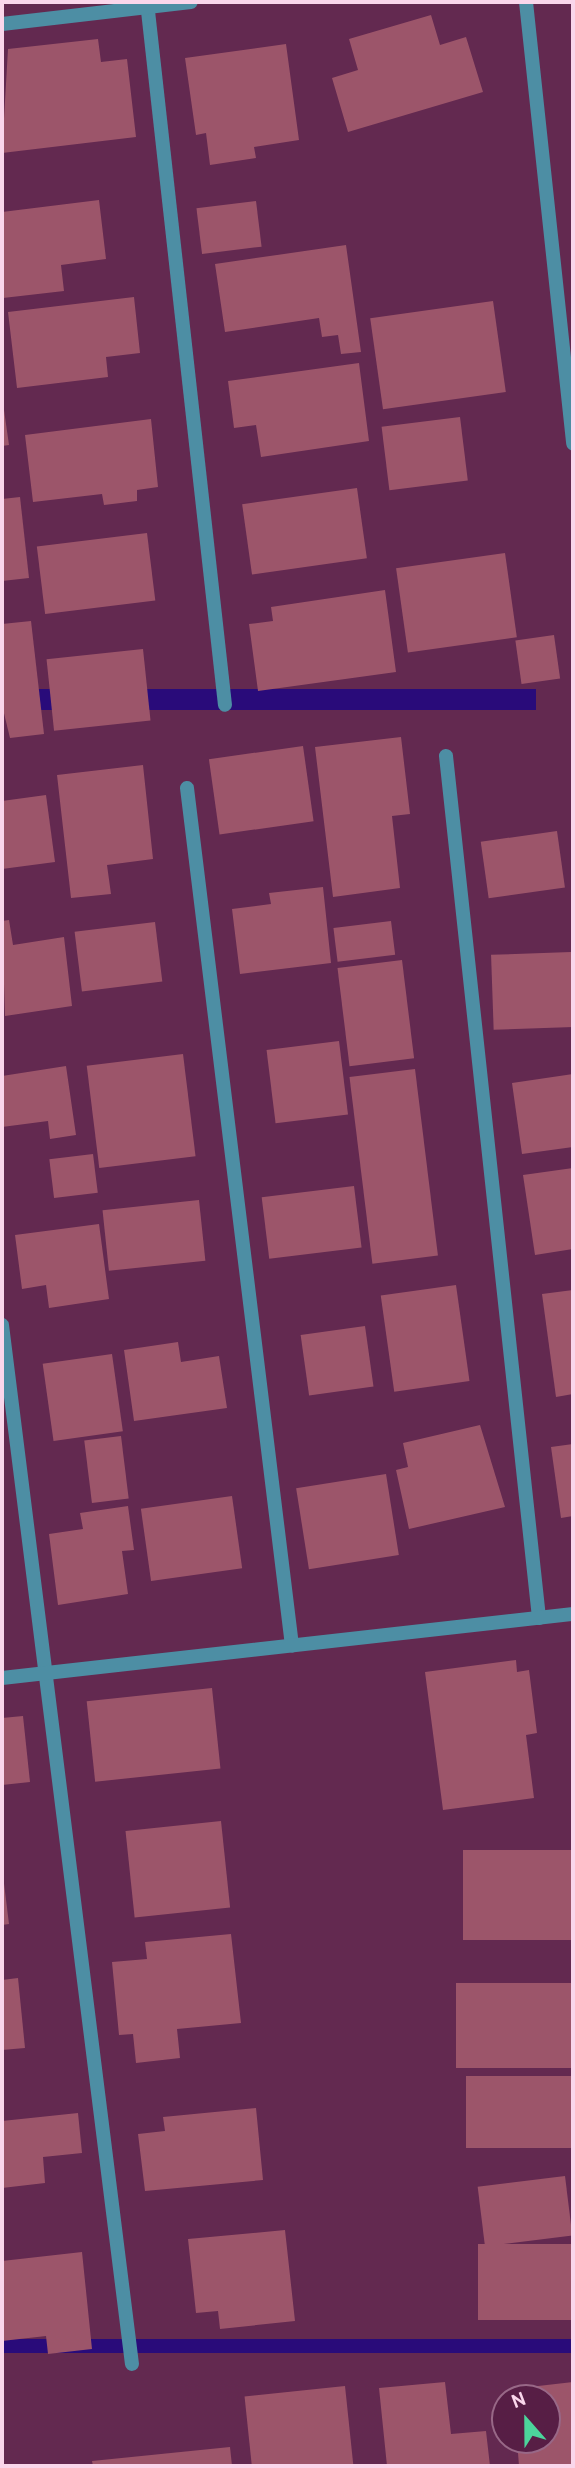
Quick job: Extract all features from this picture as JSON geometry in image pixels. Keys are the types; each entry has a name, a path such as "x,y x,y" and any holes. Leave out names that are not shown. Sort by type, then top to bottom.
{"street":[{"path":"2,24 148,4 191,2"},
{"path":"526,2 573,444"},
{"path":"148,4 225,705"},
{"path":"446,757 539,1618"},
{"path":"187,788 292,1646"},
{"path":"2,1325 49,1671 132,2364"},
{"path":"2,1678 573,1614"}],"shaded area":[{"path":"2,689 536,689 536,710 2,710"},
{"path":"2,2339 573,2339 573,2353 2,2353"}],"building":[{"path":"431,15 440,45 466,37 483,92 348,132 332,78 358,70 349,39"},
{"path":"98,39 101,62 127,59 136,137 2,153 8,49"},
{"path":"286,44 299,140 254,147 256,158 210,165 206,133 196,135 185,58"},
{"path":"99,200 106,259 61,265 64,291 3,298 2,212"},
{"path":"256,201 262,247 202,254 196,208"},
{"path":"346,245 361,352 341,354 338,335 322,337 319,318 225,332 215,264"},
{"path":"134,297 140,353 106,357 108,377 17,388 8,312"},
{"path":"493,301 506,392 383,409 370,318"},
{"path":"359,363 369,441 261,457 256,425 234,428 228,381"},
{"path":"2,396 9,445 2,446"},
{"path":"460,417 468,481 389,490 382,427"},
{"path":"151,419 158,487 137,490 137,501 104,505 102,494 33,502 25,435"},
{"path":"357,488 367,558 252,574 242,504"},
{"path":"20,497 29,578 2,581 2,499"},
{"path":"147,533 155,600 45,614 37,547"},
{"path":"505,553 517,637 408,652 396,568"},
{"path":"385,590 396,672 258,691 249,624 273,621 271,607"},
{"path":"31,621 44,734 10,738 2,705 2,624"},
{"path":"554,635 560,679 522,684 515,640"},
{"path":"143,649 151,721 54,731 47,659"},
{"path":"401,737 410,814 392,816 400,888 333,897 315,747"},
{"path":"303,746 314,821 220,834 209,759"},
{"path":"143,765 153,859 107,865 111,894 71,898 57,775"},
{"path":"46,795 55,862 2,869 2,801"},
{"path":"557,831 565,887 489,898 481,842"},
{"path":"323,887 331,963 240,974 232,909 271,904 269,893"},
{"path":"9,920 13,945 64,937 72,1006 5,1016 2,921"},
{"path":"391,921 395,955 338,962 333,928"},
{"path":"155,922 162,982 82,991 75,932"},
{"path":"571,952 573,1027 494,1030 491,955"},
{"path":"402,960 414,1058 350,1066 337,968"},
{"path":"339,1041 348,1114 276,1123 267,1050"},
{"path":"183,1054 196,1156 99,1168 87,1066"},
{"path":"66,1066 76,1135 50,1139 48,1121 2,1127 2,1076"},
{"path":"415,1069 438,1256 372,1264 349,1077"},
{"path":"573,1074 573,1147 522,1154 512,1083"},
{"path":"93,1154 98,1193 54,1198 49,1159"},
{"path":"573,1168 573,1249 535,1255 523,1175"},
{"path":"354,1186 362,1248 269,1259 262,1197"},
{"path":"199,1200 205,1261 109,1271 103,1210"},
{"path":"99,1224 109,1299 49,1308 46,1285 22,1289 15,1235"},
{"path":"456,1285 469,1381 394,1392 381,1296"},
{"path":"573,1290 573,1394 556,1397 542,1294"},
{"path":"365,1326 373,1386 309,1395 301,1335"},
{"path":"178,1342 181,1362 219,1356 227,1408 134,1421 124,1350"},
{"path":"112,1354 123,1431 54,1441 43,1364"},
{"path":"480,1425 505,1507 409,1529 396,1470 408,1467 403,1443"},
{"path":"121,1436 129,1499 92,1503 84,1441"},
{"path":"573,1444 573,1516 561,1518 551,1447"},
{"path":"386,1474 399,1555 309,1569 296,1488"},
{"path":"232,1496 242,1568 151,1581 141,1509"},
{"path":"128,1506 134,1550 122,1551 128,1594 58,1605 49,1534 83,1529 80,1513"},
{"path":"516,1660 517,1672 529,1670 537,1733 526,1735 534,1798 443,1810 425,1672"},
{"path":"212,1688 220,1769 95,1782 87,1701"},
{"path":"23,1716 30,1782 2,1785 2,1718"},
{"path":"221,1821 230,1908 135,1918 126,1831"},
{"path":"463,1850 573,1850 573,1940 463,1940"},
{"path":"2,1867 9,1924 2,1925"},
{"path":"231,1934 241,2023 177,2029 180,2058 136,2063 133,2034 119,2035 112,1962 147,1959 145,1942"},
{"path":"18,1978 25,2048 2,2050 2,1980"},
{"path":"456,1983 573,1983 573,2068 456,2068"},
{"path":"466,2076 573,2076 573,2148 466,2148"},
{"path":"256,2108 263,2180 145,2191 138,2134 165,2131 163,2117"},
{"path":"78,2113 82,2153 43,2157 45,2183 2,2188 2,2121"},
{"path":"565,2176 572,2236 485,2246 478,2187"},
{"path":"285,2230 295,2321 220,2329 218,2311 196,2313 188,2239"},
{"path":"478,2244 573,2244 573,2320 478,2320"},
{"path":"82,2252 92,2349 48,2354 46,2336 2,2341 2,2261"},
{"path":"445,2382 451,2434 486,2431 490,2466 387,2466 379,2388"},
{"path":"573,2382 573,2466 519,2466 518,2454 561,2454 561,2384 556,2384"},
{"path":"345,2386 353,2466 252,2466 245,2397"},
{"path":"230,2447 232,2466 93,2466 92,2461"}]}
